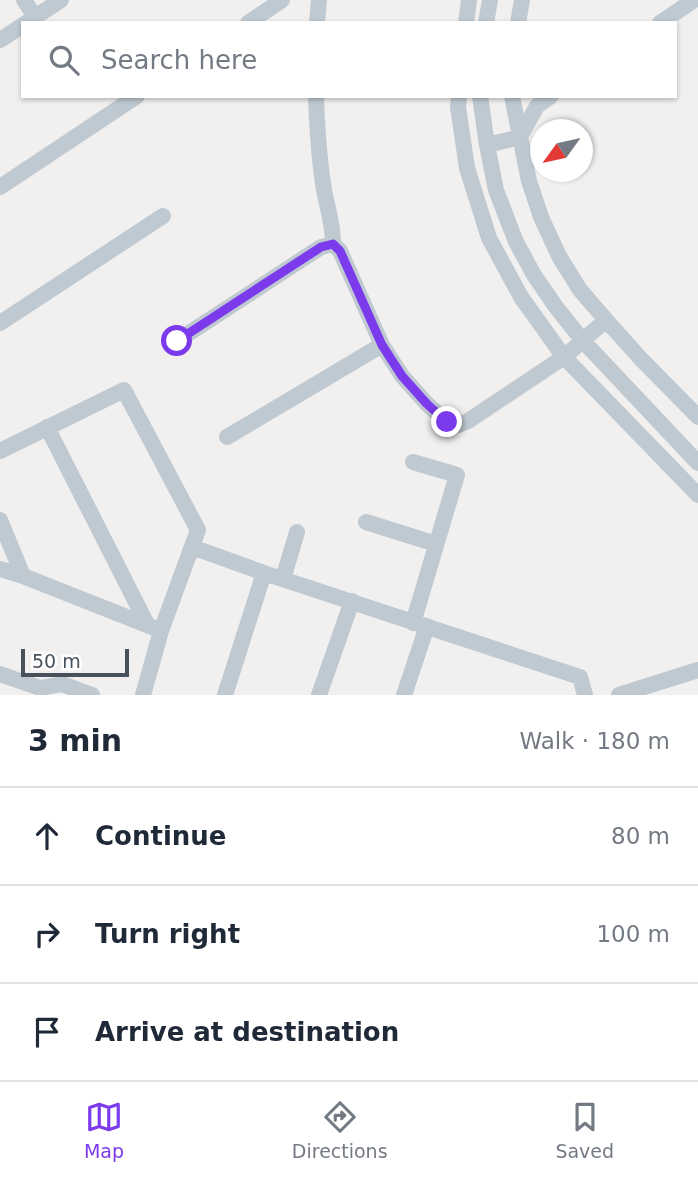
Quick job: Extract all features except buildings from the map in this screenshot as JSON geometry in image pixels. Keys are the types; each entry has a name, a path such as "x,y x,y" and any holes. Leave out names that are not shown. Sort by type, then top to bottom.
{"street":[{"path":"24,0 28,21 61,0"},
{"path":"250,21 282,0"},
{"path":"317,21 319,0"},
{"path":"466,21 469,0"},
{"path":"486,21 490,0"},
{"path":"518,21 522,0"},
{"path":"663,21 694,0"},
{"path":"0,40 21,26"},
{"path":"0,187 134,98"},
{"path":"316,98 324,189 333,227 333,244 340,251 382,345 402,376 447,422 459,425 564,357 606,320"},
{"path":"459,98 467,168 489,237 521,297 564,357 698,495"},
{"path":"480,98 496,190 516,242 534,275 583,341 698,463"},
{"path":"512,98 529,181 541,217 559,256 580,290 641,359 698,417"},
{"path":"520,138 537,106 548,98"},
{"path":"487,145 520,138"},
{"path":"0,323 163,216"},
{"path":"177,341 321,247 333,244"},
{"path":"227,437 382,345"},
{"path":"0,451 124,390 198,530 154,628 143,695"},
{"path":"47,427 154,628"},
{"path":"404,695 436,544 457,475 413,462"},
{"path":"0,520 23,576"},
{"path":"366,523 436,544"},
{"path":"283,579 297,532"},
{"path":"192,547 580,677 585,695"},
{"path":"0,569 154,628"},
{"path":"225,695 264,573"},
{"path":"319,695 352,601"},
{"path":"619,695 698,670"},
{"path":"0,674 44,692 62,684 92,695"}],"route":[{"path":"177,341 321,247 333,244 340,251 382,345 402,376 447,422"}]}
